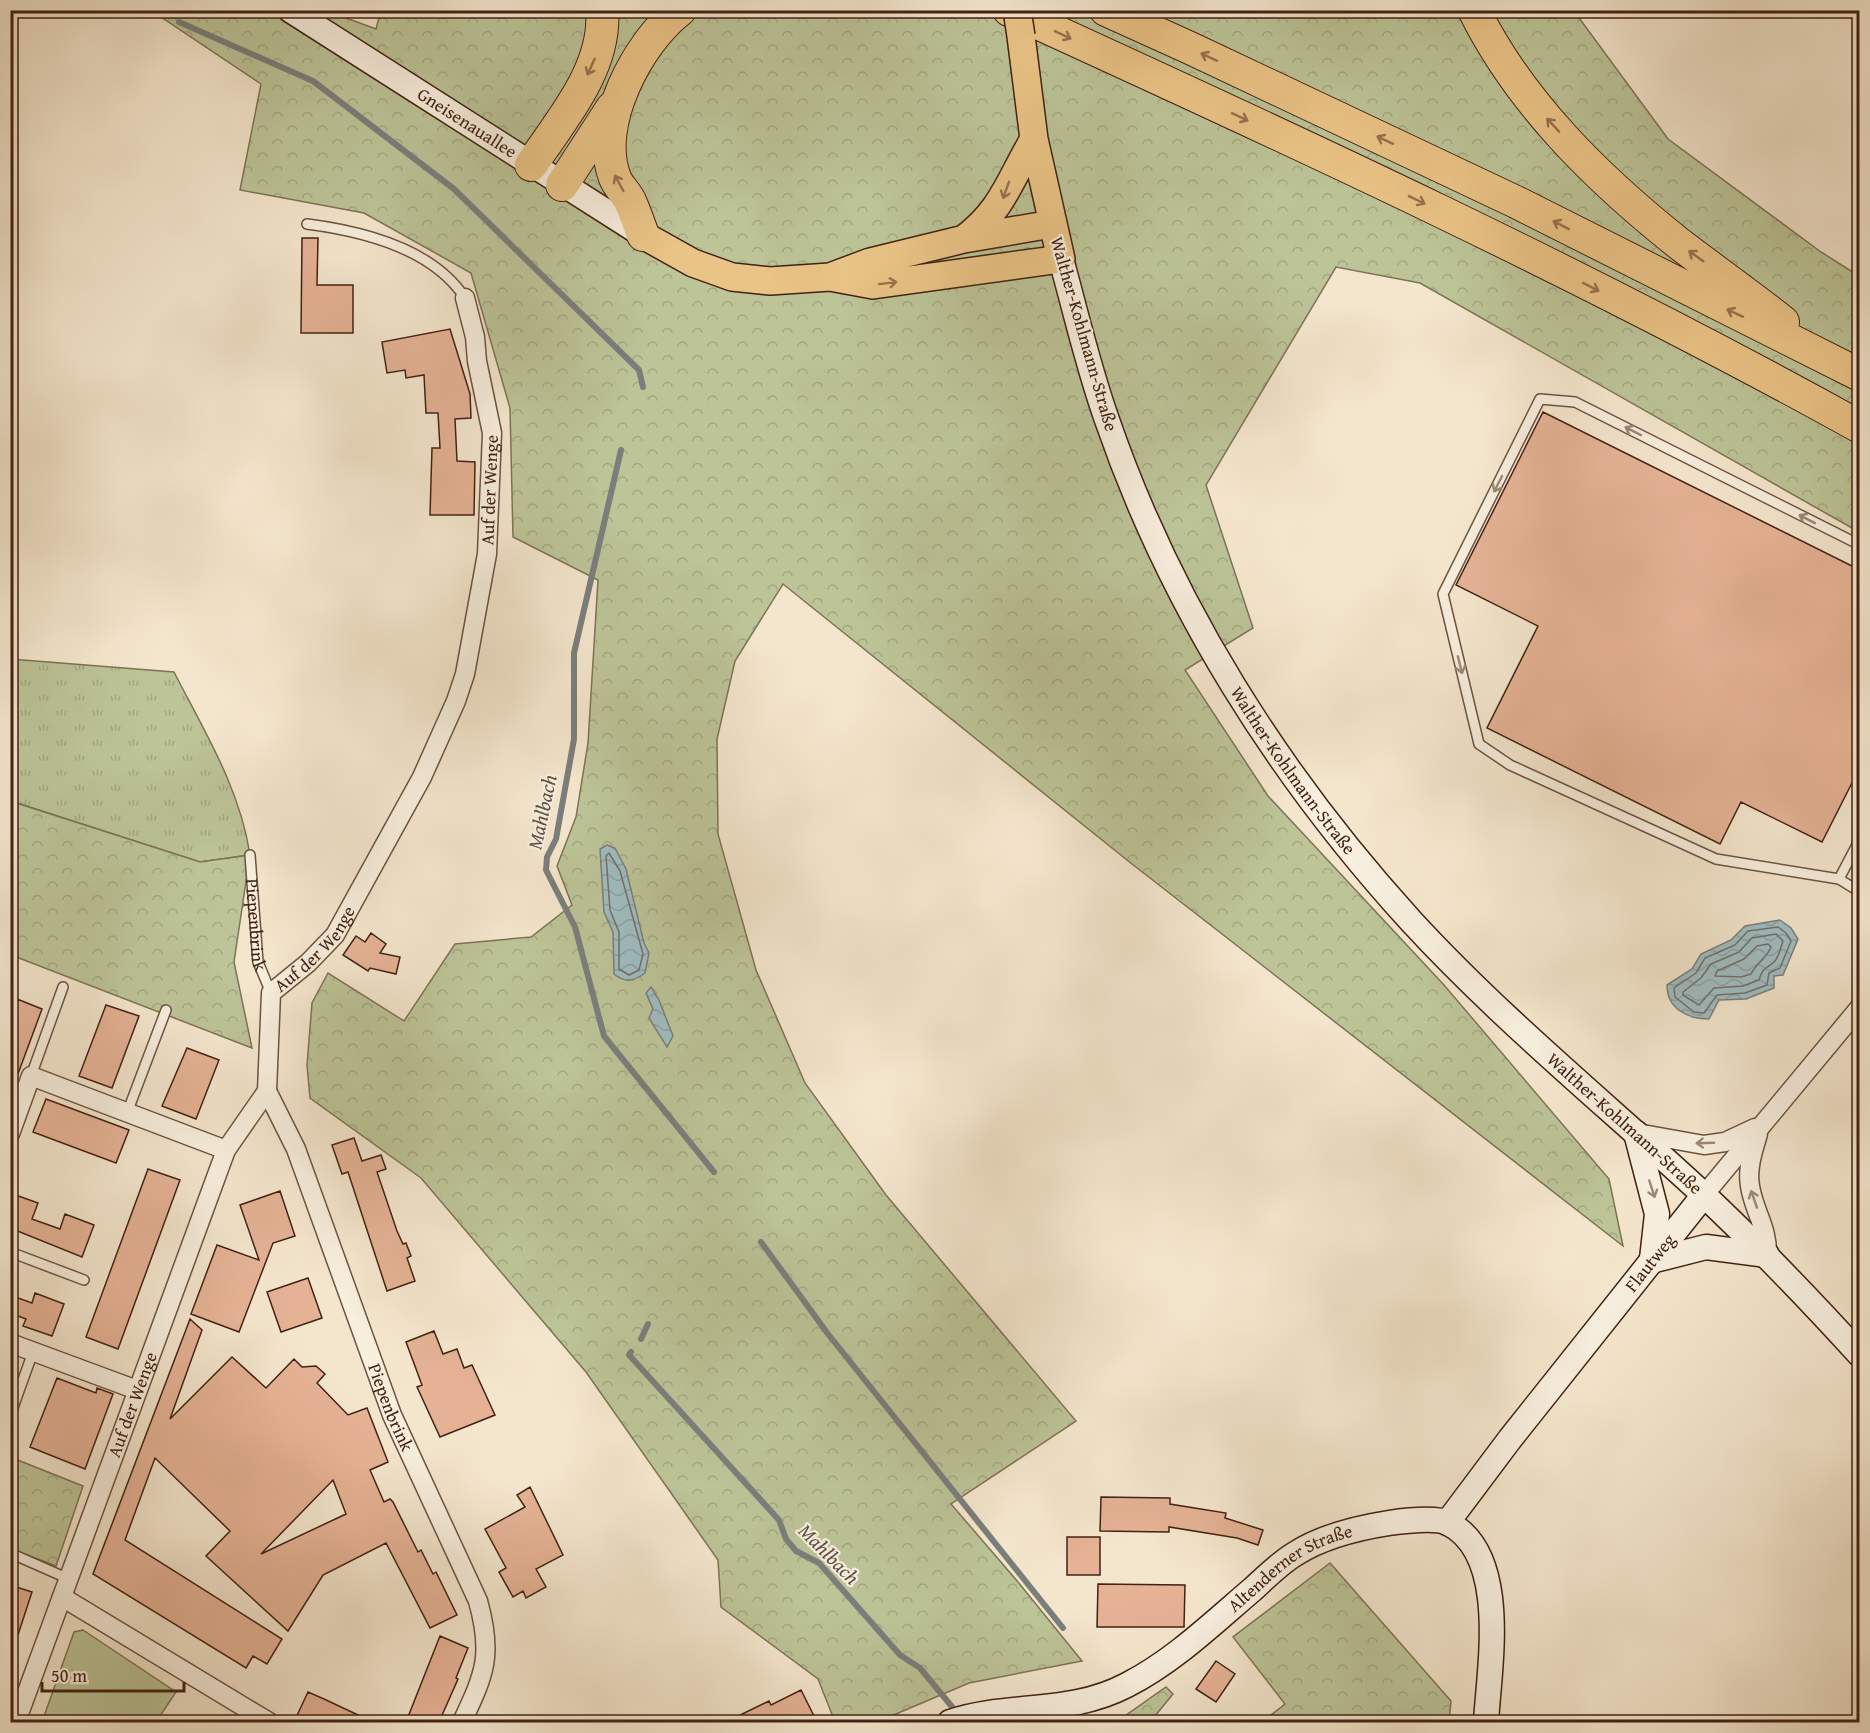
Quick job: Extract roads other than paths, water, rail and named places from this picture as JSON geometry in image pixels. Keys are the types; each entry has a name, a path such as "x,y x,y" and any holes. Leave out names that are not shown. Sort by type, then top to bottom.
{"highway":[{"path":"531,165 580,91 595,61 603,21 602,10"},
{"path":"562,185 617,99 650,40 680,10"},
{"path":"1106,10 1516,202 1860,375"},
{"path":"1474,10 1496,53 1536,107 1577,151 1677,242 1826,356"},
{"path":"1009,11 1324,155 1495,238 1860,427"},
{"path":"617,99 610,157 615,178 629,199 643,235"}],"main road":[{"name":"Gneisenauallee","path":"290,10 643,235"},
{"name":"Walther-Kohlmann-Straße","path":"1017,10 1033,129 1052,224 1106,419 1147,519 1188,606 1255,720 1296,781 1344,843 1413,922 1499,1008 1704,1195 1767,1256 1860,1355"},
{"path":"964,239 990,218 1002,200 1033,129"},
{"path":"831,277 870,262 964,239 1052,224"},
{"path":"643,235 693,263 732,277 771,281 831,277 873,285 1061,259"},
{"path":"1636,1133 1657,1214 1652,1261 1706,1247 1767,1256"},
{"name":"Flautweg","path":"1447,1523 1704,1195"},
{"name":"Altenderner Straße","path":"951,1722 969,1716 1060,1707 1111,1693 1129,1684 1190,1643 1294,1554 1360,1528 1401,1521 1447,1523"},
{"path":"1447,1523 1474,1548 1491,1598 1492,1652 1486,1722"}],"street":[{"name":"Auf der Wenge","path":"16,1722 226,1150 267,1092 271,993 335,935 422,777 446,727 465,674 487,554 492,433 477,361 475,337 465,298"},
{"name":"Flautweg","path":"1704,1195 1860,1007"},
{"path":"10,1134 31,1076 226,1150"},
{"name":"Piepenbrink","path":"267,1092 296,1149 392,1415 478,1600 486,1630 487,1654 483,1678 462,1722"},
{"path":"1636,1133 1704,1145 1725,1142 1760,1126"},
{"path":"1760,1126 1750,1164 1750,1187 1764,1225 1767,1256"},
{"path":"10,1343 136,1390"},
{"path":"62,1597 269,1722"}],"lane":[{"path":"307,224 340,228 386,243 445,274 465,298"},
{"path":"1860,545 1575,402 1540,399 1443,594 1479,744 1510,765 1716,859 1839,879 1860,892"},
{"path":"1839,879 1860,839"},
{"name":"Piepenbrink","path":"250,855 258,962 271,993"},
{"path":"31,1076 63,987"},
{"path":"127,1113 166,1010"},
{"path":"10,1252 84,1280"},
{"path":"10,1416 33,1352"},
{"path":"10,1553 69,1579"}],"water":[{"path":"607,845 615,848 626,869 644,943 649,953 645,973 633,980 625,980 614,974 613,932 604,912 600,849"},
{"path":"1780,920 1791,928 1798,939 1783,975 1774,976 1774,988 1746,999 1719,1000 1709,1019 1686,1015 1675,1006 1668,993 1667,985 1692,969 1701,954 1731,940 1745,926"},
{"path":"651,987 659,1000 673,1036 667,1047 649,1018 653,1009 646,993"}],"waterway":[{"path":"179,22 313,81 454,189 639,370 643,387"},
{"name":"Mahlbach","path":"621,450 574,653 574,739 556,839 547,857 546,870 575,927 604,1036 714,1172"},
{"path":"761,1242 828,1334 1063,1628"},
{"name":"Mahlbach","path":"641,1339 648,1324"},
{"name":"Mahlbach","path":"631,1352 629,1355 779,1520 786,1539 796,1551 819,1563 900,1655 920,1668 958,1714"}]}
